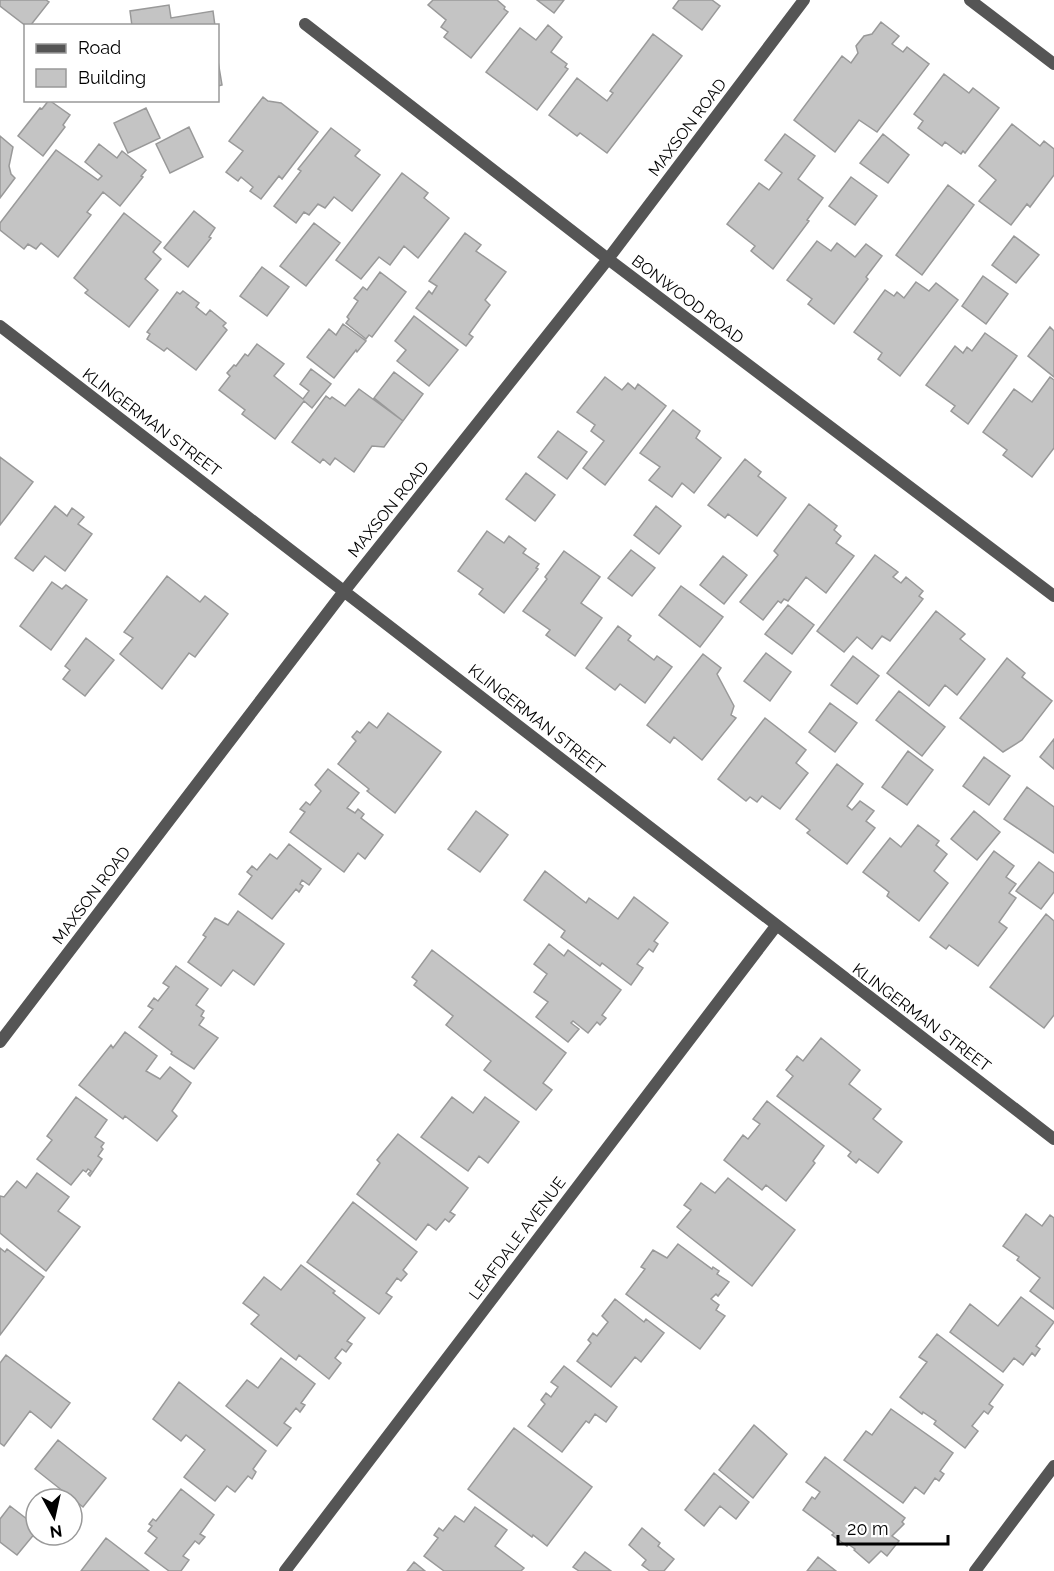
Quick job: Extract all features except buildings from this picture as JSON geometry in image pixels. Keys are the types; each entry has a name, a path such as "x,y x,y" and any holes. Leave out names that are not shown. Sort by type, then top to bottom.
{"street":[{"name":"MAXSON ROAD","path":"0,1042 345,590 608,259 804,0"},
{"path":"970,0 1054,64"},
{"name":"BONWOOD ROAD","path":"305,24 608,259 1054,596"},
{"name":"KLINGERMAN STREET","path":"0,326 1054,1138"},
{"name":"LEAFDALE AVENUE","path":"285,1571 776,926"},
{"path":"975,1571 1054,1466"}]}
